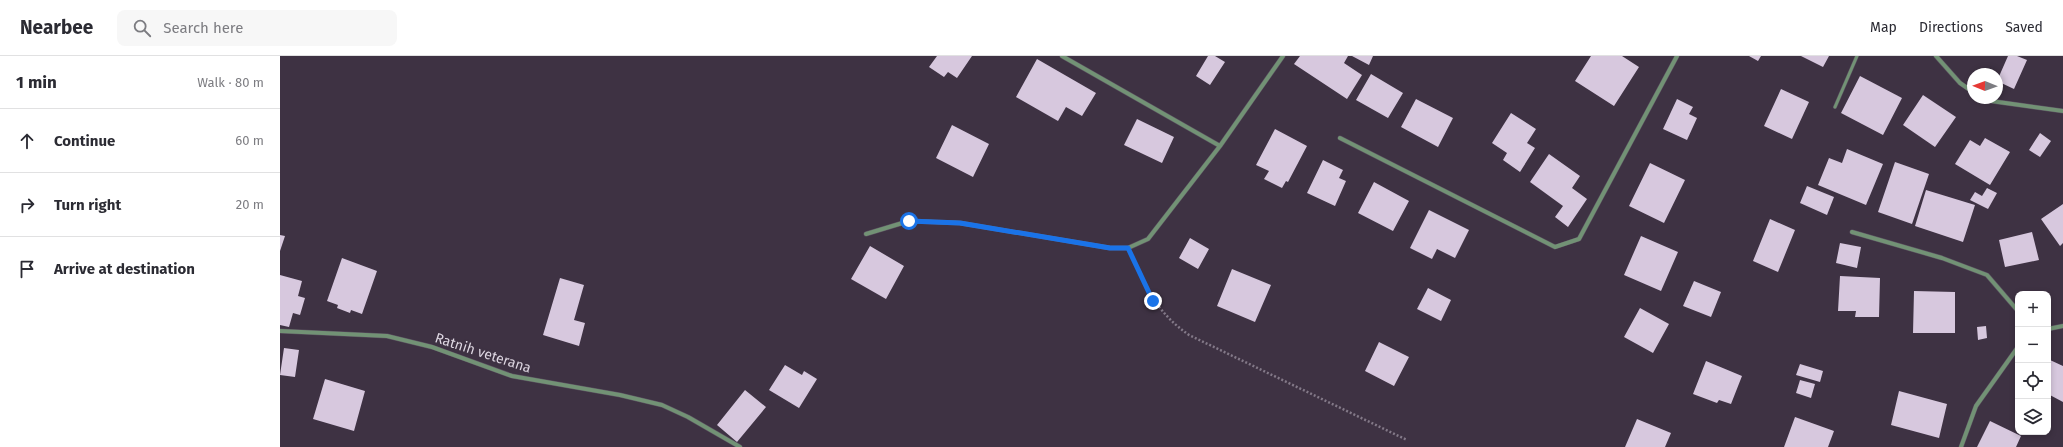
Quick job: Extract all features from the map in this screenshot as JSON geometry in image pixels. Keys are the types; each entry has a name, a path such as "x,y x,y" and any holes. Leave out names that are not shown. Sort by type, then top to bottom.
{"street":[{"path":"1062,56 1220,146"},
{"path":"866,234 909,221 960,223 1110,248 1128,248 1148,239 1220,146 1283,56"},
{"path":"1340,138 1554,247 1567,244 1580,239 1677,56"},
{"path":"1936,56 1960,83 1967,88"},
{"path":"2003,103 2063,111"},
{"path":"1852,232 1942,258 1987,275 2015,308"},
{"path":"2051,328 2063,326"},
{"name":"Ratnih veterana","path":"280,331 388,336 432,347 512,376 627,396 662,405 688,417 740,447"},
{"path":"1961,447 1976,406 2015,351"}],"lane":[{"path":"1836,107 1858,56"}],"path":[{"path":"1128,248 1153,301 1173,324 1189,335 1407,440"}],"building":[{"path":"937,56 972,56 957,78 948,72 944,77 929,67"},
{"path":"1208,56 1215,56 1225,62 1210,85 1196,76"},
{"path":"1300,56 1348,56 1344,63 1362,75 1347,99 1294,64"},
{"path":"1352,56 1373,56 1369,65"},
{"path":"1591,56 1622,56 1639,67 1614,106 1575,81"},
{"path":"1749,56 1761,56 1758,61"},
{"path":"1801,56 1829,56 1823,67"},
{"path":"2008,56 2017,56 2027,60 2014,89 2003,84 2003,68"},
{"path":"1037,59 1096,93 1082,116 1066,107 1058,121 1016,97"},
{"path":"1371,74 1403,93 1388,118 1356,100"},
{"path":"1860,76 1902,98 1883,135 1841,113"},
{"path":"1781,89 1809,102 1792,139 1764,126"},
{"path":"1923,95 1956,117 1935,147 1903,125"},
{"path":"1416,99 1453,118 1438,147 1401,127"},
{"path":"1677,99 1693,107 1689,114 1697,118 1687,140 1663,129"},
{"path":"1511,113 1536,129 1527,143 1535,148 1520,172 1503,160 1507,153 1492,143"},
{"path":"1137,119 1174,137 1162,163 1124,145"},
{"path":"952,125 989,144 973,177 936,158"},
{"path":"1275,129 1307,146 1288,182 1286,181 1282,188 1264,179 1269,171 1256,165"},
{"path":"2040,133 2051,141 2040,157 2029,150"},
{"path":"1985,138 2010,152 1990,185 1955,164 1970,140 1980,146"},
{"path":"1847,149 1883,164 1866,205 1818,185 1829,158 1842,163"},
{"path":"1549,154 1580,176 1572,188 1587,199 1568,227 1555,217 1563,206 1530,182"},
{"path":"1323,160 1343,170 1339,178 1346,181 1335,206 1307,193"},
{"path":"1895,162 1929,174 1912,224 1878,212"},
{"path":"1650,163 1685,180 1664,223 1629,206"},
{"path":"1374,182 1409,201 1393,231 1358,213"},
{"path":"1807,186 1834,197 1827,215 1800,203"},
{"path":"1987,188 1997,193 1988,209 1970,200 1975,192 1982,196"},
{"path":"1926,190 1975,205 1963,242 1915,226"},
{"path":"2063,204 2063,243 2060,246 2041,219"},
{"path":"1429,210 1469,230 1455,258 1437,249 1432,259 1410,248"},
{"path":"1770,219 1795,230 1778,272 1753,261"},
{"path":"2032,232 2039,260 2005,267 1999,240"},
{"path":"280,235 285,236 280,251"},
{"path":"1641,236 1678,252 1661,291 1624,275"},
{"path":"1190,238 1209,249 1198,269 1179,258"},
{"path":"1840,243 1861,247 1857,268 1836,263"},
{"path":"870,246 904,266 886,299 851,279"},
{"path":"342,258 377,271 362,314 351,310 350,313 337,308 338,305 327,301"},
{"path":"1232,269 1271,285 1255,322 1217,306"},
{"path":"280,275 302,281 298,296 305,298 300,315 293,313 289,327 280,325"},
{"path":"1840,276 1880,278 1879,317 1855,317 1856,311 1838,311"},
{"path":"560,278 584,285 574,320 585,323 579,346 543,335"},
{"path":"1694,281 1721,292 1711,317 1683,306"},
{"path":"1428,288 1451,300 1441,321 1417,309"},
{"path":"1914,291 1955,292 1955,333 1913,333"},
{"path":"1640,308 1669,324 1653,353 1624,337"},
{"path":"1986,326 1987,338 1978,340 1977,327"},
{"path":"1379,342 1409,357 1394,386 1365,371"},
{"path":"284,348 299,350 295,377 280,375"},
{"path":"2051,360 2063,366 2063,402 2051,396"},
{"path":"1706,361 1742,376 1731,404 1719,400 1717,403 1693,394"},
{"path":"1800,364 1823,371 1820,382 1796,375"},
{"path":"785,365 802,375 804,371 817,379 799,408 769,390"},
{"path":"325,379 365,391 354,431 313,419"},
{"path":"1800,380 1815,384 1811,398 1796,393"},
{"path":"745,390 766,407 737,442 717,425"},
{"path":"1899,391 1947,404 1939,438 1891,425"},
{"path":"1795,417 1834,431 1828,447 1784,447"},
{"path":"1637,419 1671,433 1665,447 1625,447"},
{"path":"1990,421 2015,433 2015,435 2021,436 2016,447 1977,447"}],"route":[{"path":"909,221 960,223 1110,248 1128,248 1153,301"}]}
